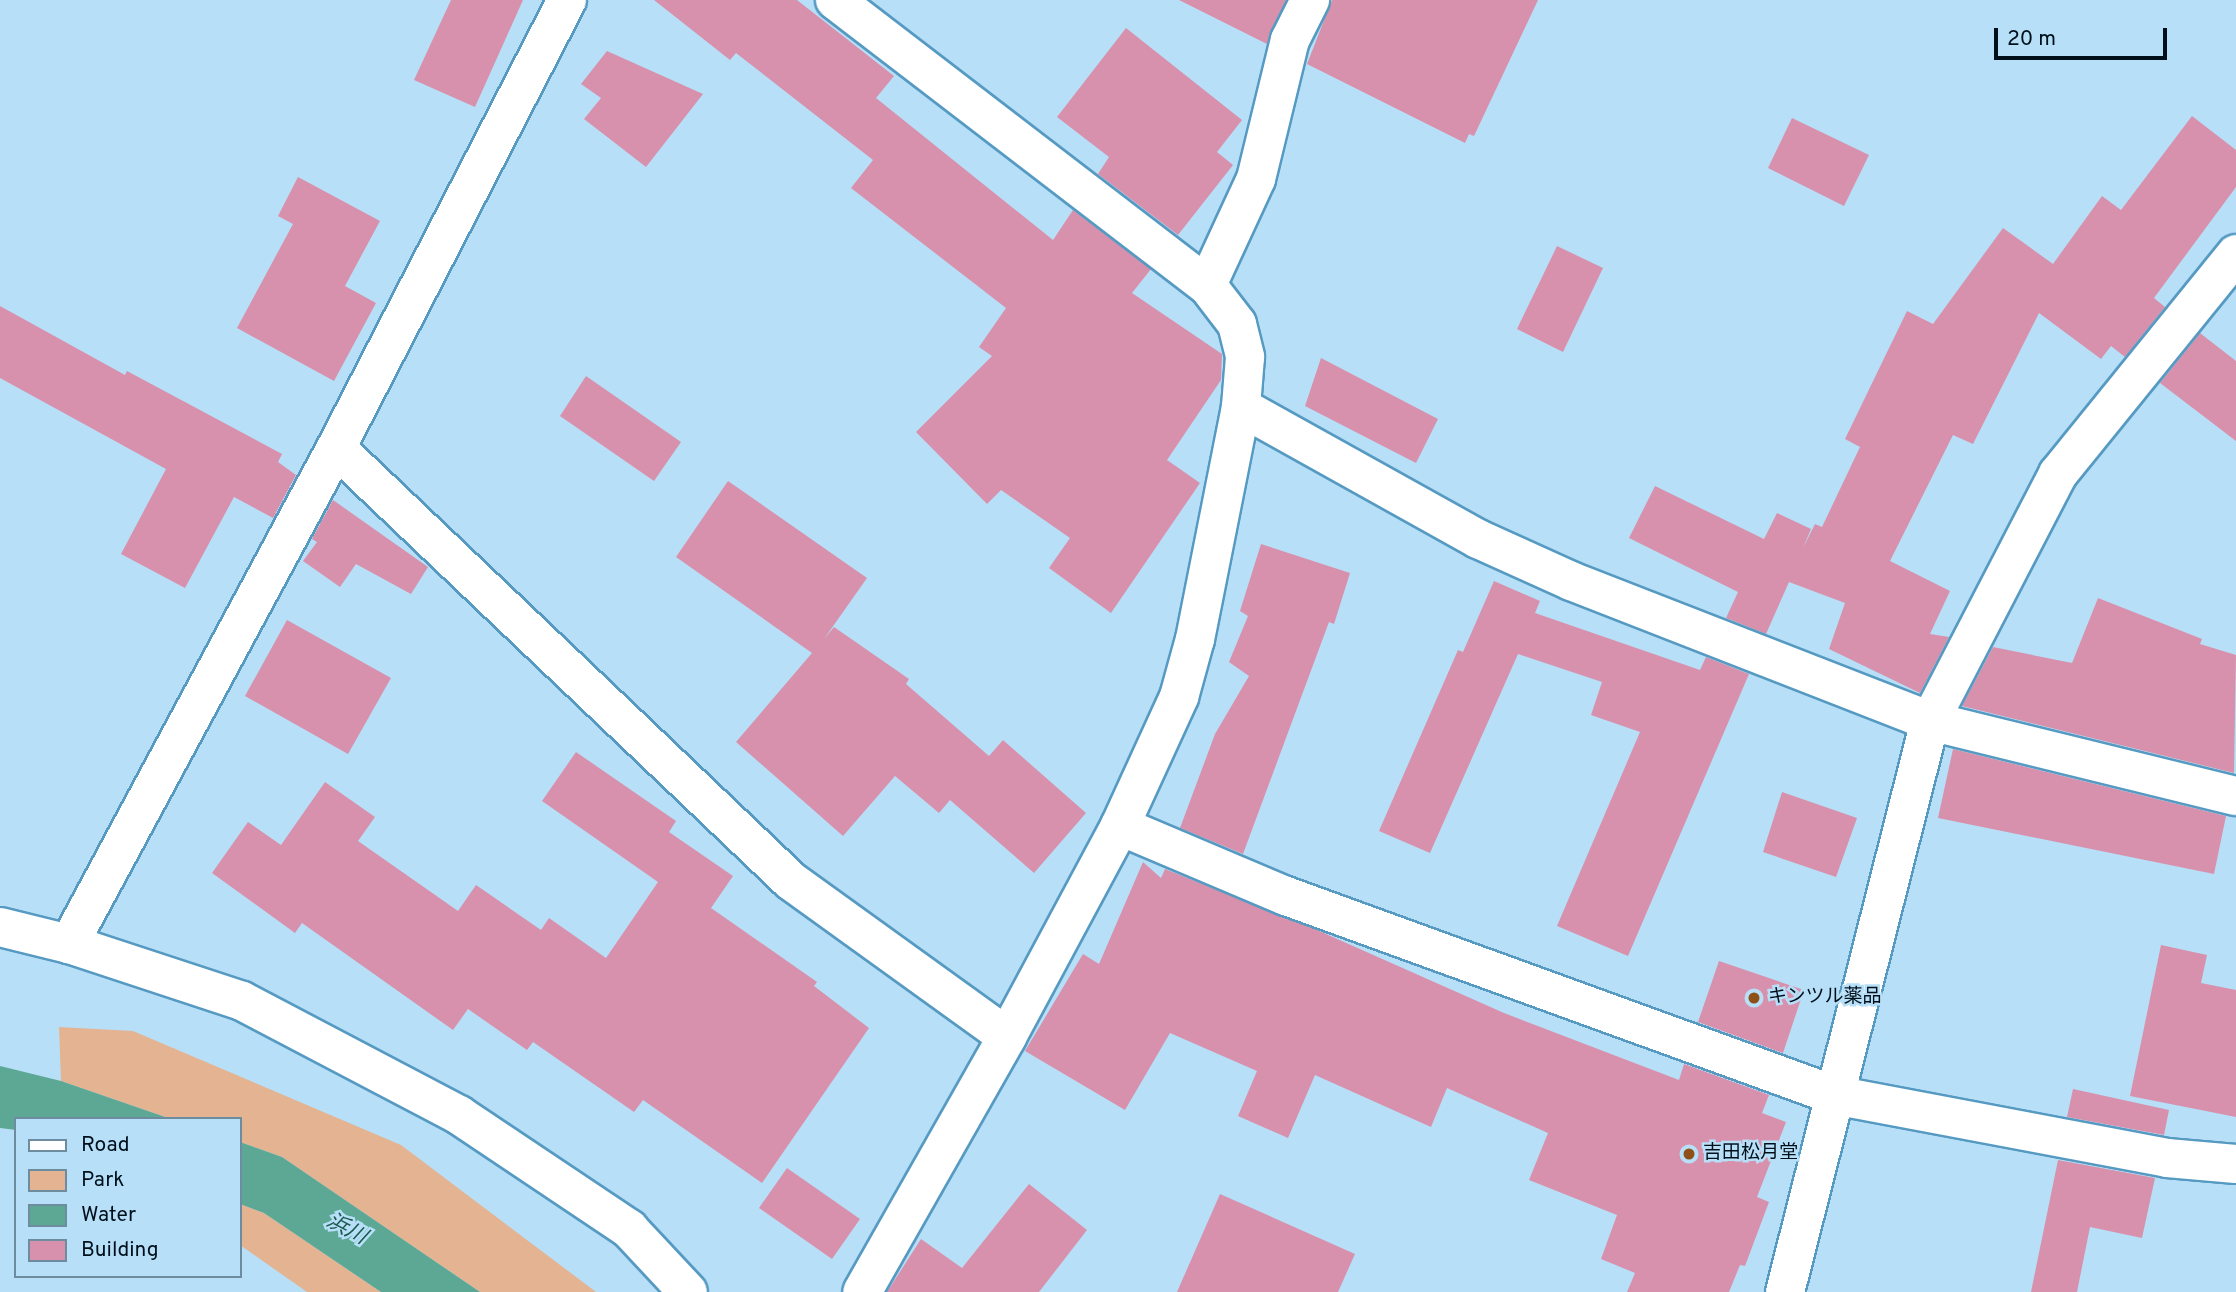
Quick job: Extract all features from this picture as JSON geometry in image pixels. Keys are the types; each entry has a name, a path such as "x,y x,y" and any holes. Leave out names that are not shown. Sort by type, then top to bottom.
{"street":[{"path":"69,944 336,447 567,0"},
{"path":"835,0 1207,285 1237,324 1245,357 1241,407 1195,639 1179,697 1120,826 1007,1037 862,1292"},
{"path":"1207,285 1256,179 1290,40 1310,0"},
{"path":"1785,1292 1930,721 2058,474 2236,254"},
{"path":"1241,407 1478,539 1548,571 1930,721 2236,796"},
{"path":"336,447 791,881 1007,1037"},
{"path":"1120,826 1286,896 1834,1095 2167,1158 2236,1164"},
{"path":"0,927 69,944 242,1002 459,1115 629,1229 688,1292"}],"green space":[{"path":"59,1027 133,1031 401,1145 596,1292 480,1292 282,1157 242,1143 242,1117 165,1117 61,1081"},
{"path":"242,1205 264,1213 381,1292 307,1292 242,1246"}],"water":[{"path":"0,1066 61,1081 165,1117 14,1117 14,1130 0,1128"},
{"name":"浜川","path":"242,1143 282,1157 480,1292 381,1292 264,1213 242,1205"}],"building":[{"path":"451,0 523,0 475,107 414,80"},
{"path":"654,0 797,0 894,76 876,98 1053,240 1073,210 1151,269 1132,293 1222,354 1221,380 1167,460 1200,483 1111,613 1049,568 1070,538 1001,490 987,504 916,432 992,356 979,347 1006,308 851,188 873,160 736,53 730,60"},
{"path":"1179,0 1286,0 1267,44"},
{"path":"1332,0 1538,0 1474,136 1469,134 1465,143 1307,64"},
{"path":"1126,28 1242,120 1217,152 1233,165 1178,235 1098,174 1109,157 1057,117"},
{"path":"607,51 703,94 646,167 584,119 601,98 581,84"},
{"path":"2192,116 2236,150 2236,187 2154,298 2165,307 2125,357 2111,346 2101,359 2039,313 1973,444 1953,435 1890,561 1950,591 1930,634 1949,637 1920,693 1829,649 1845,603 1789,582 1766,634 1726,618 1738,592 1629,538 1655,486 1764,539 1777,513 1811,529 1803,548 1815,524 1822,527 1860,447 1845,439 1907,311 1933,324 2003,228 2053,264 2102,196 2121,210"},
{"path":"1792,118 1869,155 1844,206 1768,168"},
{"path":"298,177 380,221 345,286 376,303 334,381 237,328 293,224 278,216"},
{"path":"1557,246 1603,268 1563,352 1517,329"},
{"path":"0,306 125,375 127,371 282,454 278,462 296,475 273,518 234,497 185,588 121,554 166,469 0,378"},
{"path":"2200,333 2236,361 2236,441 2160,383"},
{"path":"1321,358 1438,419 1416,463 1305,406"},
{"path":"586,376 681,442 654,481 560,416"},
{"path":"728,481 867,578 824,639 834,627 909,679 906,684 989,756 1003,740 1086,813 1034,873 950,800 939,813 895,776 843,836 736,742 812,653 676,557"},
{"path":"333,500 428,567 411,594 356,564 340,587 303,561 317,542 312,539"},
{"path":"1261,544 1350,573 1334,624 1329,622 1243,854 1180,828 1215,734 1249,676 1229,662 1248,616 1240,611"},
{"path":"1494,581 1540,601 1535,613 1700,670 1706,657 1749,674 1628,956 1557,926 1640,732 1591,715 1602,682 1518,654 1430,853 1379,831 1458,650 1463,652"},
{"path":"2098,598 2202,639 2200,644 2236,655 2234,773 1962,706 1993,647 2072,663"},
{"path":"287,620 391,678 348,754 245,696"},
{"path":"1953,749 2226,816 2214,874 1938,818"},
{"path":"576,752 676,821 669,832 733,876 711,908 817,982 814,986 869,1028 762,1183 643,1100 634,1112 533,1042 527,1050 468,1009 453,1030 302,923 295,933 212,873 248,822 281,845 325,782 375,817 358,841 458,911 476,885 541,930 549,918 606,958 658,882 542,801"},
{"path":"1782,792 1857,818 1836,877 1763,852"},
{"path":"1143,862 1161,878 1165,869 1317,930 1504,1013 1679,1080 1684,1064 1769,1095 1762,1113 1786,1122 1757,1197 1769,1202 1745,1266 1740,1265 1729,1292 1627,1292 1635,1273 1601,1259 1617,1215 1529,1180 1548,1133 1447,1088 1431,1127 1315,1075 1288,1138 1238,1116 1257,1071 1170,1033 1125,1110 1025,1051 1083,954 1099,964"},
{"path":"2161,945 2207,955 2201,983 2236,990 2236,1117 2130,1096"},
{"name":"キンツル薬品","path":"1719,961 1804,990 1783,1053 1698,1022"},
{"path":"2073,1089 2169,1110 2164,1135 2067,1117"},
{"path":"2058,1160 2155,1178 2142,1238 2090,1227 2077,1292 2031,1292"},
{"path":"787,1168 860,1219 832,1259 759,1208"},
{"path":"1029,1184 1087,1230 1039,1292 887,1292 921,1239 962,1268"},
{"path":"1220,1194 1355,1254 1338,1292 1177,1292"}],"place":[{"name":"キンツル薬品","path":"1754,998"},
{"name":"吉田松月堂","path":"1689,1154"}]}
